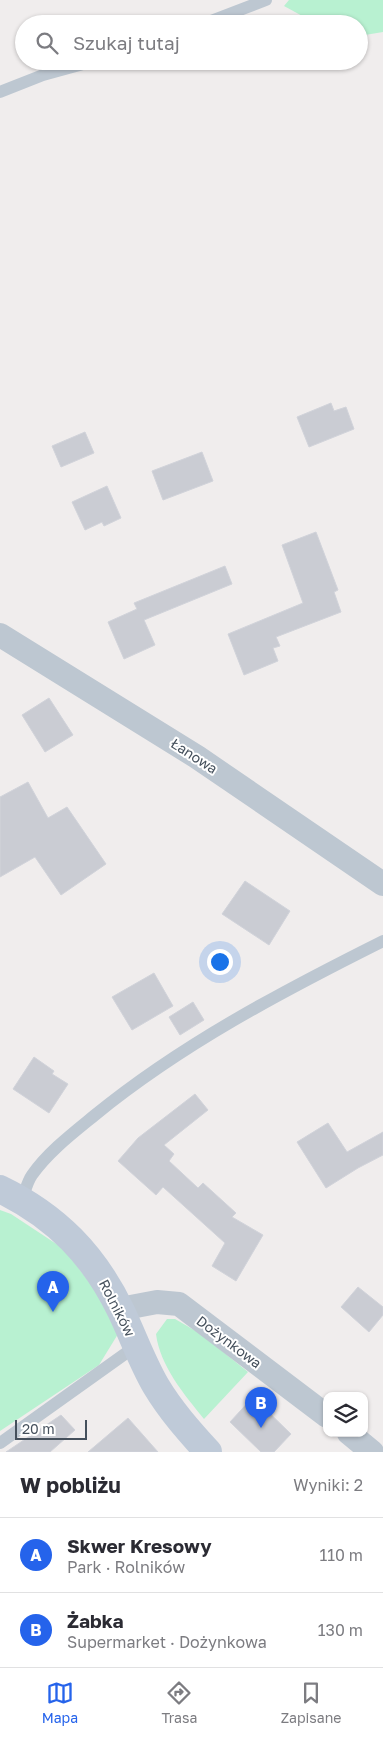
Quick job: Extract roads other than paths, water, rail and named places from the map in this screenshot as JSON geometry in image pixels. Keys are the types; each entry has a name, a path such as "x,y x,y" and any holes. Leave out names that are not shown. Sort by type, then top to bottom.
{"street":[{"name":"Łanowa","path":"0,635 196,757 383,884"},
{"name":"Rolników","path":"11,1194 52,1221 81,1247 103,1278 120,1309 146,1367 170,1408 208,1452"},
{"name":"Dożynkowa","path":"120,1309 158,1302 179,1304 323,1413"},
{"path":"353,1437 372,1452"}],"lane":[{"path":"227,15 266,0"},
{"path":"0,92 61,70"},
{"path":"11,1194 30,1177 42,1161 119,1095 193,1045 316,975 383,941"},
{"path":"0,1443 136,1346"}],"place":[{"name":"Skwer Kresowy","path":"53,1312"},
{"name":"Żabka","path":"261,1428"}]}
